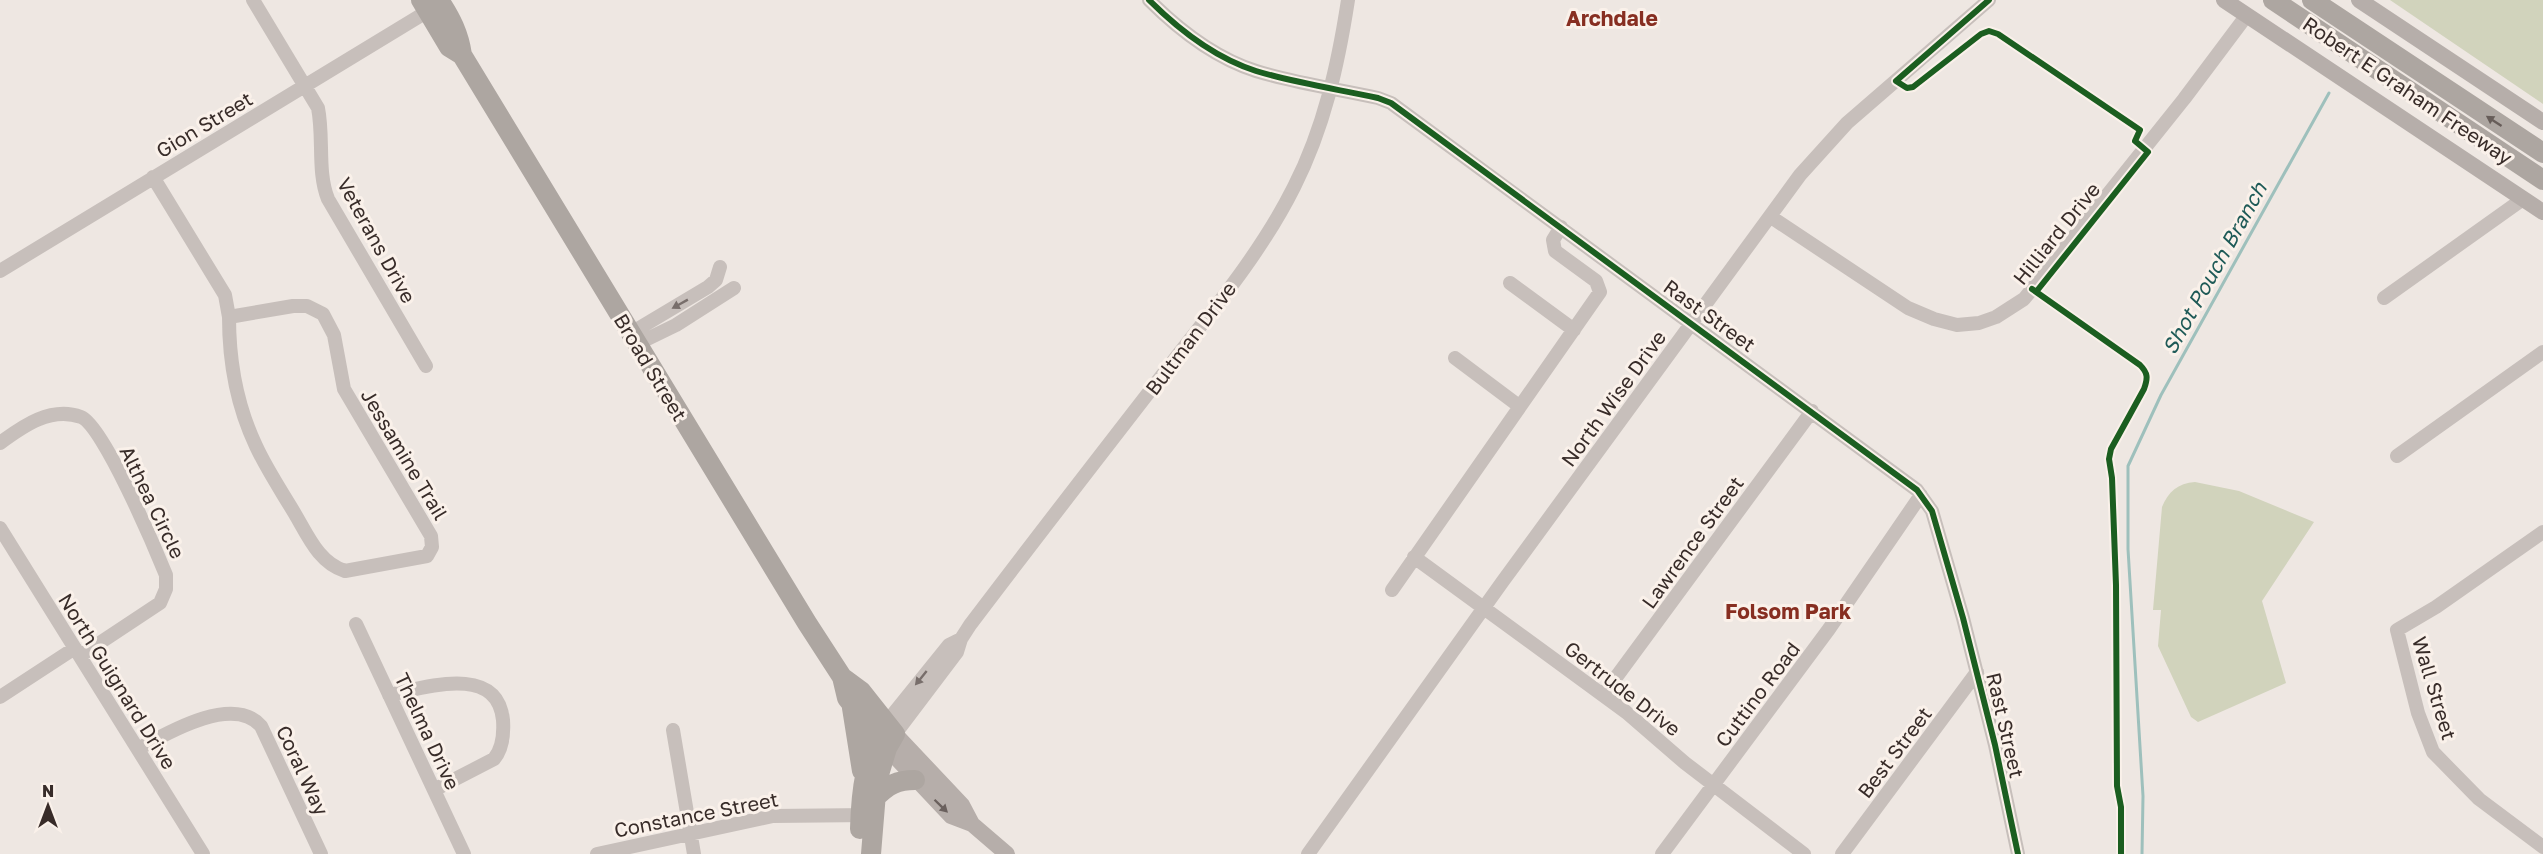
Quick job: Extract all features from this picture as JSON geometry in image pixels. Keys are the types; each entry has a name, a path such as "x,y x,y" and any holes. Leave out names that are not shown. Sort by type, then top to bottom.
{"highway":[{"name":"Robert E Graham Freeway","path":"2273,0 2543,180"},
{"name":"Robert E Graham Freeway","path":"2312,0 2543,153"},
{"name":"Broad Street","path":"429,4 452,21 460,40 462,55 842,677 851,703 886,735"},
{"name":"Broad Street","path":"842,677 861,691 886,735"},
{"path":"851,703 863,778"},
{"name":"Bultman Drive","path":"872,854 870,809 863,778 886,735"},
{"name":"Bultman Drive","path":"861,854 886,735"},
{"path":"870,809 890,784 915,780"}],"main road":[{"path":"2224,0 2543,212"},
{"path":"2359,0 2543,122"},
{"name":"Broad Street","path":"886,735 915,780 951,816 972,824 1007,854"},
{"name":"Broad Street","path":"886,735 962,805 972,824"}],"street":[{"name":"Veterans Drive","path":"253,0 318,108 321,124 322,185 328,199 426,366"},
{"name":"Rast Street","path":"1149,0 1183,31 1238,64 1282,78 1391,103 1909,483 1928,503 1936,521 1977,672 2018,854"},
{"name":"Bultman Drive","path":"886,735 949,645 961,639 1258,249 1294,187 1323,118 1348,0"},
{"name":"North Wise Drive","path":"1308,854 1484,608 1800,175 1847,123 1989,0"},
{"name":"Gion Street","path":"0,271 305,85 429,4"},
{"name":"Hilliard Drive","path":"1771,217 1908,308 1945,323 1968,325 1988,321 2007,311 2024,298 2184,99 2247,15"},
{"name":"Jessamine Trail","path":"153,177 225,295 229,317 229,348 235,384 253,440 316,549 327,562 345,571 428,556 432,547 431,536 344,389 334,334 323,314 316,309 298,306 229,317"},
{"path":"2384,298 2523,199"},
{"path":"1392,590 1598,296 1600,287 1596,282 1555,251 1552,240 1561,227"},
{"path":"634,338 716,280 720,267"},
{"path":"1510,283 1574,330"},
{"path":"634,338 676,325 734,288"},
{"path":"2397,456 2543,352"},
{"path":"1455,358 1520,406"},
{"name":"Lawrence Street","path":"1603,694 1691,579 1812,411"},
{"name":"Althea Circle","path":"0,443 22,428 45,417 72,415 89,422 110,455 166,575 166,589 160,603 0,698"},
{"name":"Cuttino Road","path":"1662,854 1829,629 1921,495"},
{"name":"North Guignard Drive","path":"0,528 203,854"},
{"name":"Wall Street","path":"2543,532 2436,607 2397,630 2418,712 2433,752 2479,799 2543,848"},
{"name":"Gertrude Drive","path":"1414,557 1603,694 1713,785 1804,854"},
{"name":"Thelma Drive","path":"356,624 464,854"},
{"name":"Best Street","path":"1842,854 1977,672"},
{"path":"389,694 454,682 467,683 485,690 499,705 504,728 500,752 494,759 434,790"},
{"name":"Coral Way","path":"138,749 177,727 198,720 232,715 247,716 255,720 261,726 321,854"},
{"path":"673,730 694,854"},
{"name":"Constance Street","path":"597,854 772,816 870,809"}],"green space":[{"path":"2390,0 2543,0 2543,104"},
{"path":"2195,482 2239,491 2314,522 2262,601 2286,683 2198,722 2191,717 2158,646 2161,610 2153,610 2162,507 2174,489"}],"waterway":[{"name":"Shot Pouch Branch","path":"2142,854 2143,796 2128,549 2128,466 2161,395 2329,93"}],"cycle path":[{"path":"1149,0 1198,42 1226,59 1256,71 1378,98 1391,103 1917,490 1932,511 1963,618 1995,745 2018,854"},
{"path":"1989,0 1896,81 1907,88 1913,87 1981,34 1989,31 1998,34 2140,130 2135,141 2148,152 2036,292"},
{"path":"2032,289 2140,365 2147,376 2144,389 2111,449 2109,459 2112,478 2116,585 2117,786 2121,807 2121,854"}],"district":[{"name":"Archdale","path":"1612,18"},
{"name":"Folsom Park","path":"1788,611"}]}
